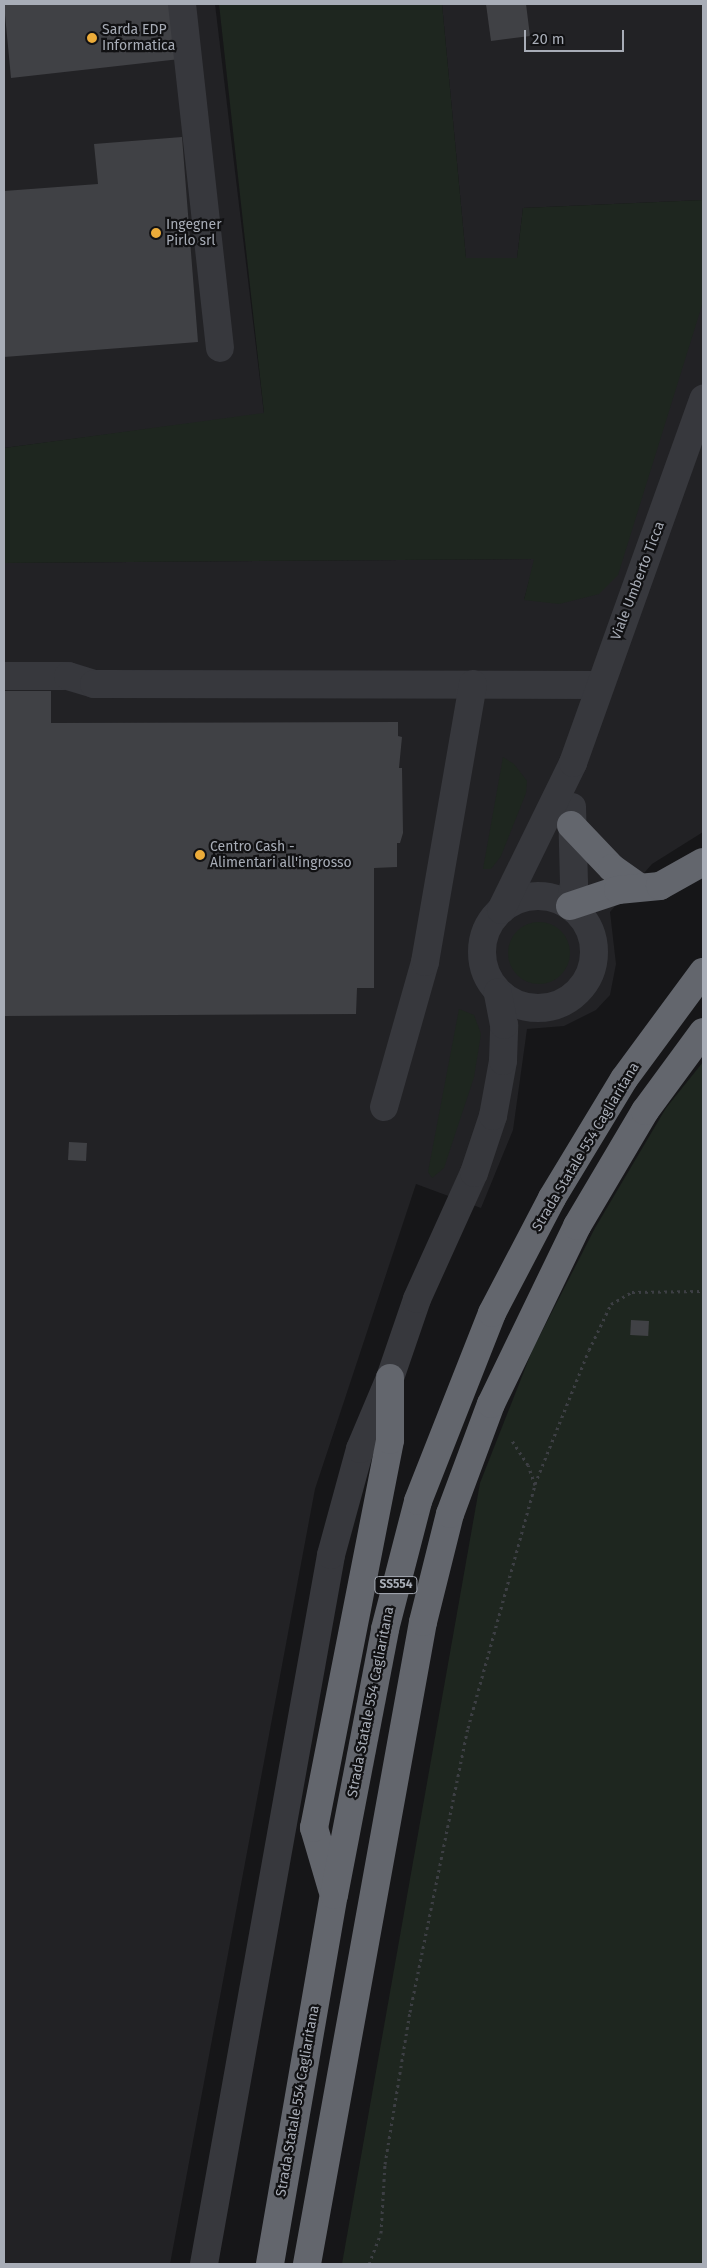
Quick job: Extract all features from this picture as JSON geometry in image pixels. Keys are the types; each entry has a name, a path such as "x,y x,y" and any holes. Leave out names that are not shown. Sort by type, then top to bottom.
{"highway":[{"path":"571,825 612,868 638,886"},
{"path":"570,906 638,886 660,886 703,862"},
{"name":"Strada Statale 554 Cagliaritana","path":"270,2264 334,1895 385,1628 418,1501 492,1313 552,1198 624,1079 703,972"},
{"name":"SS554","path":"307,2264 423,1622 450,1514 491,1404 577,1226 645,1111 703,1032"},
{"path":"334,1895 314,1828 390,1440 390,1378"}],"street":[{"path":"182,4 220,348"},
{"name":"Viale Umberto Ticca","path":"501,910 573,763 703,399"},
{"path":"4,676 68,676 94,684 600,684"},
{"path":"384,1107 425,962 473,684"},
{"name":"Viale Umberto Ticca","path":"570,906 574,882 571,825 573,763"},
{"path":"535,896 553,898 570,906 583,918 591,934 594,952 591,970 582,987 568,1000 551,1007 532,1008 514,1003 498,992 488,978 482,959 483,940 489,924 501,910 517,900 535,896"},
{"path":"204,2264 331,1555 360,1449 390,1378 417,1299 474,1173 493,1116 503,1061 504,1025 498,992"}],"path":[{"path":"369,2264 381,2233 385,2164 410,2012 466,1738 535,1485 589,1350 611,1304 632,1292 703,1291"},
{"path":"491,1404 528,1465 535,1485"}],"shaded area":[{"path":"4,4 215,4 264,414 4,448"},
{"path":"219,4 442,4 466,258 517,258 523,208 703,200 703,302 618,575 599,594 559,604 524,600 534,559 4,563 4,448 264,413"},
{"path":"442,4 703,4 703,200 523,208 517,258 466,258"},
{"path":"703,264 703,832 652,864 610,912 616,964 610,995 596,1010 564,1026 527,1029 513,1130 481,1208 416,1184 315,1489 170,2264 4,2264 4,563 535,559 524,600"},
{"path":"503,757 514,764 527,781 526,793 501,856 491,869 483,869"},
{"path":"533,922 545,922 561,931 568,941 570,953 568,965 561,975 545,984 533,984 522,979 513,970 508,959 508,947 513,936 522,927"},
{"path":"459,1009 474,1015 481,1034 474,1077 444,1168 432,1178 428,1172"},
{"path":"703,1062 703,2264 342,2264 480,1483 532,1351 595,1228 666,1108"}],"building":[{"name":"Sarda EDP Informatica","path":"4,4 173,4 180,59 11,78"},
{"path":"486,4 526,4 530,36 491,41"},
{"path":"182,137 198,342 4,357 4,191 98,184 94,144"},
{"name":"Centro Cash - Alimentari all'ingrosso","path":"4,691 51,691 51,723 398,722 398,736 402,737 399,768 402,768 403,833 400,843 397,843 397,867 374,868 374,988 357,988 356,1014 4,1016"},
{"path":"69,1142 87,1143 86,1161 68,1160"},
{"path":"631,1320 649,1321 648,1336 630,1335"}],"place":[{"name":"Sarda EDP Informatica","path":"92,38"},
{"name":"Ingegner Pirlo srl","path":"156,233"},
{"name":"Centro Cash - Alimentari all'ingrosso","path":"200,855"}]}
